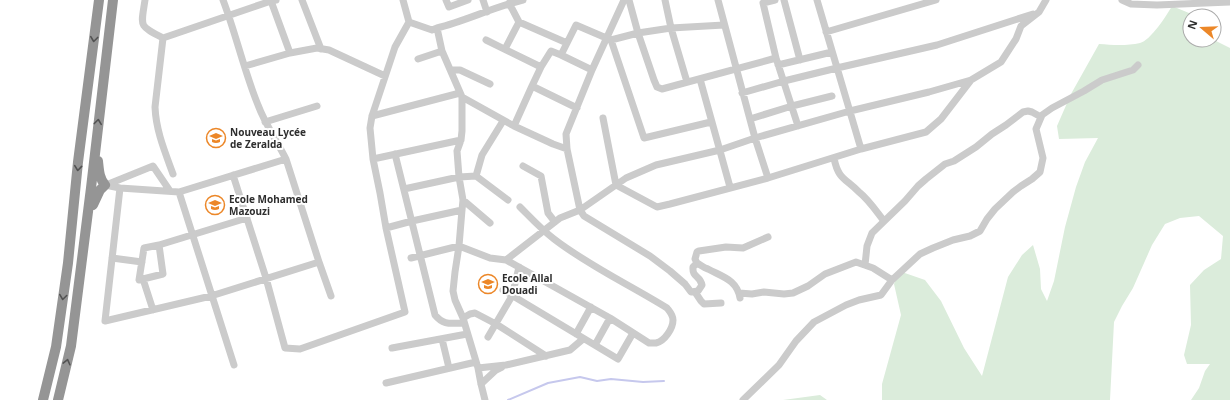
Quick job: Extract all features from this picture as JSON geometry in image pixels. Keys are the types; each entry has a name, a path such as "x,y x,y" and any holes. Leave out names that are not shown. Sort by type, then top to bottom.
{"highway":[{"path":"43,400 56,347 68,263 78,162 99,0"},
{"path":"58,400 71,346 113,0"},
{"path":"87,222 97,195 105,185 101,180 100,175 96,139"}],"street":[{"path":"145,0 142,21 143,26 163,38 274,0 290,53"},
{"path":"223,0 257,104 265,122 286,159 331,296"},
{"path":"302,0 321,49"},
{"path":"233,175 266,278 285,348 300,349 405,312 386,228 373,159 370,128 372,116 395,47 409,22 403,0"},
{"path":"446,0 449,7 468,0"},
{"path":"484,0 487,12"},
{"path":"409,22 432,30 451,25 509,3 523,0"},
{"path":"624,0 609,39 592,70 566,134 567,149 580,210 584,216 650,256 670,270 688,290 695,292 704,304 721,303"},
{"path":"629,0 638,33 657,87 662,89 736,69 777,62 800,60 832,52"},
{"path":"665,0 671,28 687,82"},
{"path":"718,0 742,93 768,178"},
{"path":"775,0 763,2 777,62 798,126"},
{"path":"784,0 800,60"},
{"path":"817,0 861,149"},
{"path":"826,32 936,0"},
{"path":"506,260 560,218 580,210 626,178 656,165 720,150 755,138 850,111 929,92 971,80 1001,62 1016,39 1021,26 1039,12 1046,0"},
{"path":"1122,0 1131,4 1157,5 1230,2"},
{"path":"509,3 519,22 567,43"},
{"path":"742,93 784,81 937,45 1039,12"},
{"path":"505,49 519,22"},
{"path":"561,55 576,25 609,39 671,28 724,25"},
{"path":"436,28 442,51 461,95 462,131 461,140 457,151 463,200 454,281 455,300 477,365 485,400"},
{"path":"163,38 155,118 157,129 173,174"},
{"path":"609,39 644,138 711,122"},
{"path":"486,40 541,67"},
{"path":"245,66 290,53 317,48 329,50 385,76"},
{"path":"418,59 442,51"},
{"path":"514,126 541,67 551,51 592,70"},
{"path":"743,400 779,366 796,341 814,322 846,305 859,300 881,295 892,280 920,254 953,240 970,236 980,231 987,219 996,209 1021,186 1036,176 1042,167 1043,158 1036,128 1041,118 1052,108 1096,83 1132,70 1138,65"},
{"path":"451,70 460,70 490,84"},
{"path":"700,79 730,188"},
{"path":"616,185 657,207 768,178 861,149 926,132 941,119 971,80"},
{"path":"532,86 577,108"},
{"path":"372,116 461,95 503,121 567,149"},
{"path":"750,119 832,96"},
{"path":"265,122 317,106"},
{"path":"865,265 867,246 870,236 918,186 945,164 954,161 976,148 992,134 1023,112 1028,111 1041,118"},
{"path":"603,118 616,185"},
{"path":"476,176 482,155 503,121"},
{"path":"373,159 461,140"},
{"path":"395,154 435,314 440,321 446,323 463,320 475,312 546,356"},
{"path":"834,158 835,167 839,174 864,196 884,221"},
{"path":"105,185 120,188 179,192 286,159"},
{"path":"105,185 153,166 170,191"},
{"path":"523,166 541,176 548,213 556,222"},
{"path":"404,189 459,177 476,176 508,200"},
{"path":"120,188 105,321 211,296 319,262"},
{"path":"179,192 234,365"},
{"path":"463,200 490,223"},
{"path":"411,258 459,246 490,258 506,260 610,318 649,343 656,343 667,335 673,318 668,308 586,261 563,246 520,207"},
{"path":"386,228 462,210"},
{"path":"153,310 143,280 139,280 144,248 159,245 247,218"},
{"path":"768,238 744,248 726,247 699,251 695,256 697,263 730,280 736,287 740,296 764,292 773,294 789,294 797,292 825,274 856,262 878,271 892,280"},
{"path":"143,280 163,274 159,245"},
{"path":"112,258 142,262"},
{"path":"695,292 702,285 700,279 692,272 693,267 697,263"},
{"path":"488,337 512,296 519,267"},
{"path":"503,290 618,359 633,333"},
{"path":"576,334 591,307"},
{"path":"595,345 610,318"},
{"path":"392,348 467,334"},
{"path":"386,383 449,368 477,365 506,365 546,356 570,350 583,338"},
{"path":"442,339 449,368"},
{"path":"481,384 496,370 506,365"}],"green space":[{"path":"1172,6 1182,10 1182,48 1222,48 1222,44 1230,48 1230,400 1191,400 1199,388 1205,371 1210,364 1187,364 1184,355 1191,325 1190,285 1204,270 1221,259 1223,236 1199,216 1180,218 1165,224 1152,245 1133,288 1114,322 1110,400 882,400 882,384 901,315 894,284 899,271 925,280 941,301 964,348 982,376 1008,277 1022,255 1033,245 1040,269 1041,289 1047,301 1054,281 1065,227 1076,187 1085,162 1098,138 1059,139 1057,126 1071,94 1099,44 1125,45 1140,43 1149,38"},
{"path":"820,395 827,400 783,400"}],"waterway":[{"path":"508,400 548,383 580,377 597,381 611,379 643,382 664,381"}],"place":[{"name":"Nouveau Lycée de Zeralda","path":"216,138"},
{"name":"Ecole Mohamed Mazouzi","path":"215,205"},
{"name":"Ecole Allal Douadi","path":"488,284"}]}
